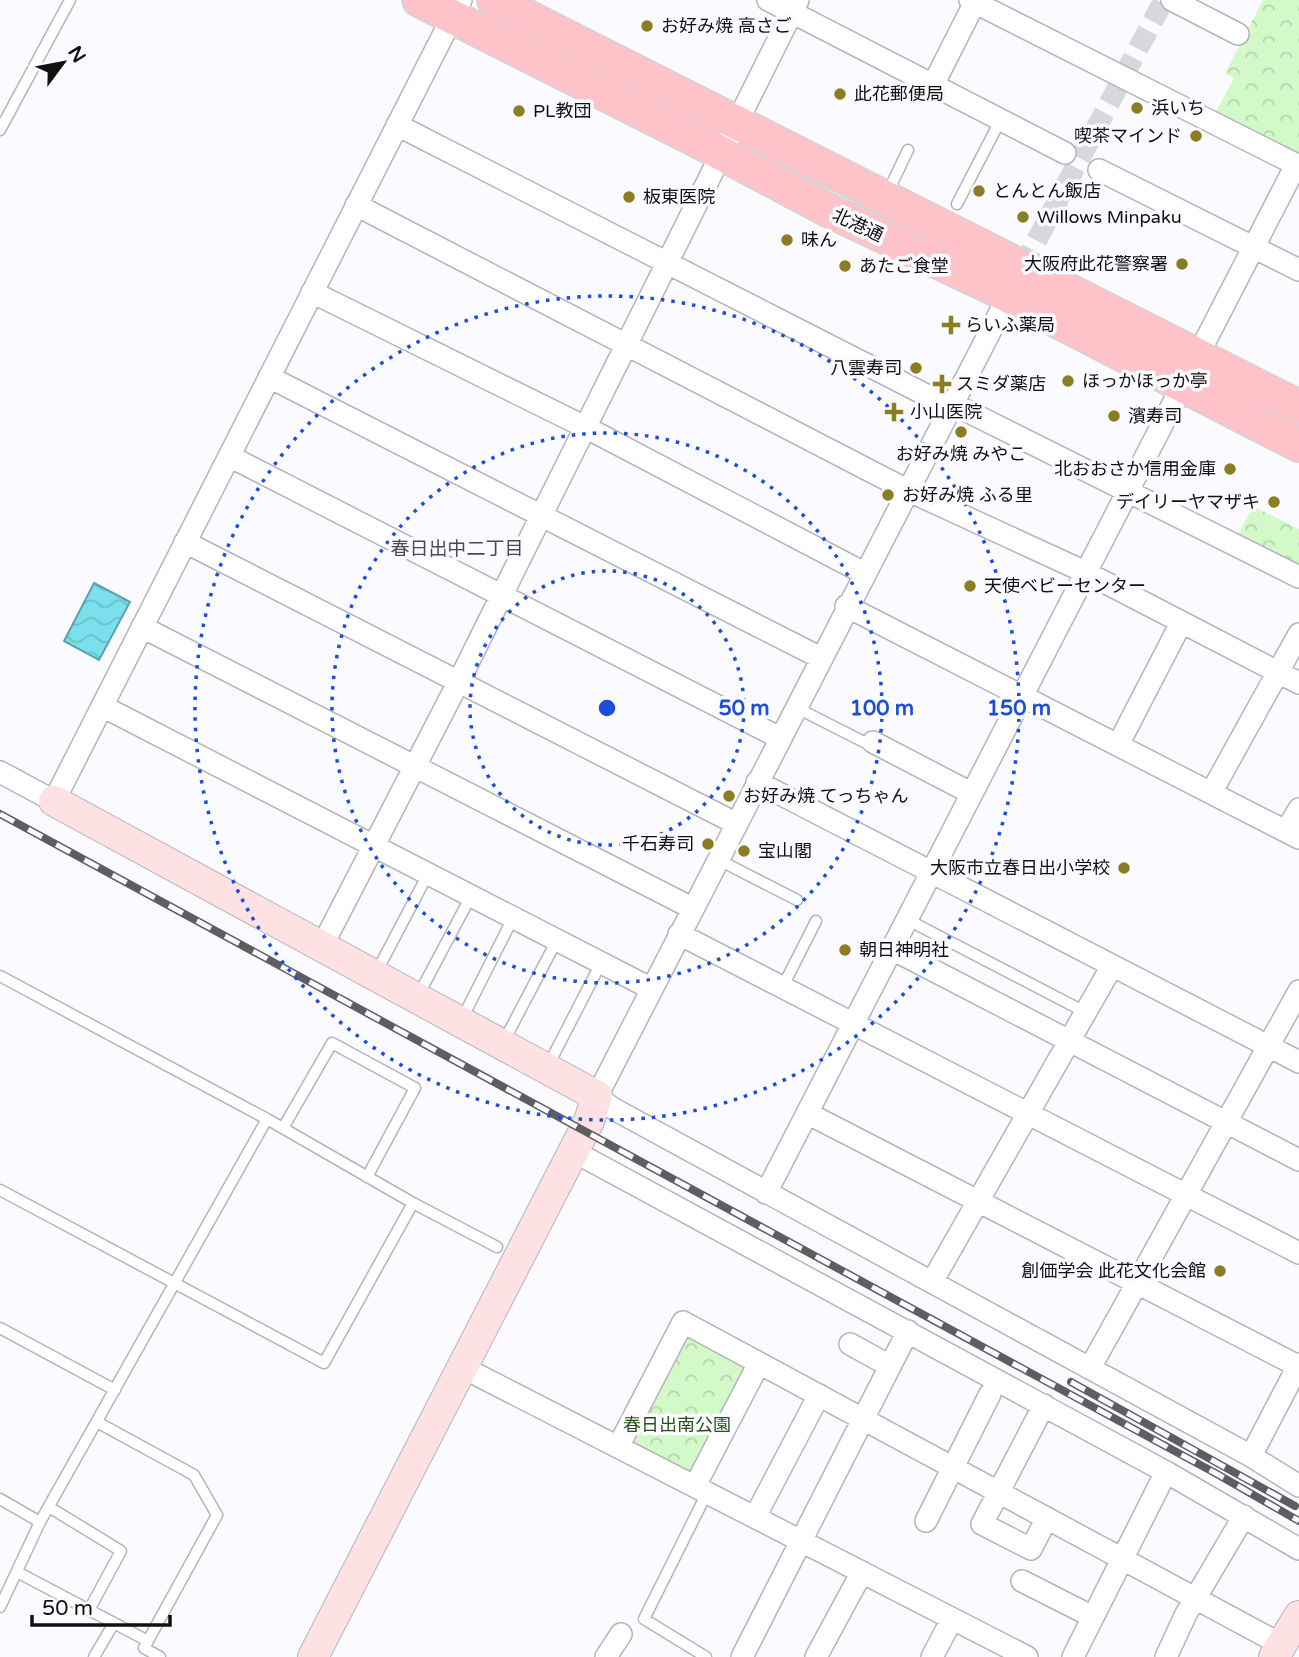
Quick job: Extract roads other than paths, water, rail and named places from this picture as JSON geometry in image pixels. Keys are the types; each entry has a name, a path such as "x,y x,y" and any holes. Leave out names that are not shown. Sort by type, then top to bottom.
{"main road":[{"name":"北港通","path":"419,0 456,9 828,211 1015,282 1190,370 1299,445"},
{"name":"北港通","path":"494,0 885,198 1015,282"},
{"name":"北港通","path":"1190,370 1299,407"}],"street":[{"path":"768,0 795,6 933,85 1065,153"},
{"path":"1172,0 1238,34"},
{"path":"765,1193 908,920 970,792 1297,165 974,1 933,85"},
{"path":"321,948 459,681 795,6"},
{"path":"54,801 456,9"},
{"path":"397,125 936,400 951,402 1299,577"},
{"path":"1099,170 1299,270"},
{"path":"356,205 907,490 1085,572 1299,683"},
{"path":"313,1657 589,1121 597,1096 735,823 1015,282"},
{"path":"312,292 585,427 864,573"},
{"path":"269,377 821,657"},
{"path":"229,456 780,738"},
{"path":"185,542 735,823"},
{"path":"846,606 1293,835 1299,809"},
{"path":"1118,745 1181,623"},
{"path":"142,627 692,908"},
{"path":"1211,793 1299,634"},
{"path":"102,706 652,989"},
{"path":"873,742 970,792"},
{"path":"0,772 547,1068 597,1096 612,1108 1251,1456 1299,1486"},
{"path":"757,782 1299,1062"},
{"path":"679,934 1299,1253"},
{"path":"892,950 1299,1160"},
{"path":"932,1282 1030,1114 1112,965"},
{"path":"1090,1368 1299,990"},
{"path":"807,1113 1298,1365 1251,1456"},
{"path":"573,1151 1044,1405 1299,1549"},
{"path":"618,1447 683,1322 1196,1597 1285,1639"},
{"path":"741,1657 908,1331"},
{"path":"850,1344 890,1366"},
{"path":"701,1490 759,1363"},
{"path":"462,1367 952,1619 997,1650 1027,1657"},
{"path":"926,1521 990,1394"},
{"path":"755,1517 819,1395"},
{"path":"1044,1405 982,1524 1031,1549 1047,1518"},
{"path":"1073,1657 1166,1472"},
{"path":"1166,1657 1196,1597 1244,1516"},
{"path":"816,1657 862,1572"},
{"path":"1022,1581 1093,1617"},
{"path":"932,1657 952,1619"}],"lane":[{"path":"0,130 70,0"},
{"path":"957,204 1001,119"},
{"path":"885,198 908,150"},
{"path":"795,707 866,743 873,742"},
{"path":"717,859 797,900"},
{"path":"374,976 428,874"},
{"path":"417,999 471,896"},
{"path":"460,1022 513,918"},
{"path":"908,920 1085,1013"},
{"path":"782,988 816,921"},
{"path":"503,1045 557,940"},
{"path":"547,1068 601,963"},
{"path":"0,976 267,1119 413,1203 497,1247"},
{"path":"283,1128 332,1043 415,1088 367,1177"},
{"path":"0,1607 40,1522 267,1119"},
{"path":"0,1190 324,1363 413,1203"},
{"path":"0,1328 115,1390"},
{"path":"97,1422 194,1475 217,1515 144,1648 160,1657"},
{"path":"701,1490 644,1619 706,1657"},
{"path":"0,1499 40,1522"},
{"path":"49,1507 121,1551 89,1610"},
{"path":"17,1572 148,1641"},
{"path":"94,1657 114,1623"}],"water":[{"path":"94,583 130,602 99,660 64,641"}],"tunnel":[{"path":"1022,268 1164,0"}],"railway":[{"path":"0,814 1299,1521"},
{"path":"1071,1382 1295,1506"}],"place":[{"name":"お好み焼 高さご","path":"647,26"},
{"name":"此花郵便局","path":"840,94"},
{"name":"浜いち","path":"1137,108"},
{"name":"PL教団","path":"519,111"},
{"name":"喫茶マインド","path":"1196,136"},
{"name":"とんとん飯店","path":"979,191"},
{"name":"板東医院","path":"629,197"},
{"name":"Willows Minpaku","path":"1023,217"},
{"name":"味ん","path":"787,240"},
{"name":"大阪府此花警察署","path":"1182,264"},
{"name":"あたご食堂","path":"845,266"},
{"name":"らいふ薬局","path":"951,325"},
{"name":"八雲寿司","path":"916,368"},
{"name":"ほっかほっか亭","path":"1068,381"},
{"name":"スミダ薬店","path":"942,384"},
{"name":"小山医院","path":"894,412"},
{"name":"濱寿司","path":"1114,416"},
{"name":"お好み焼 みやこ","path":"961,432"},
{"name":"北おおさか信用金庫","path":"1230,469"},
{"name":"お好み焼 ふる里","path":"888,495"},
{"name":"デイリーヤマザキ","path":"1274,502"},
{"name":"天使ベビーセンター","path":"970,586"},
{"name":"お好み焼 てっちゃん","path":"729,796"},
{"name":"千石寿司","path":"708,844"},
{"name":"宝山閣","path":"744,851"},
{"name":"大阪市立春日出小学校","path":"1124,868"},
{"name":"朝日神明社","path":"845,950"},
{"name":"創価学会 此花文化会館","path":"1220,1271"}],"district":[{"name":"春日出中二丁目","path":"457,549"}],"park label":[{"name":"春日出南公園","path":"677,1425"}]}
